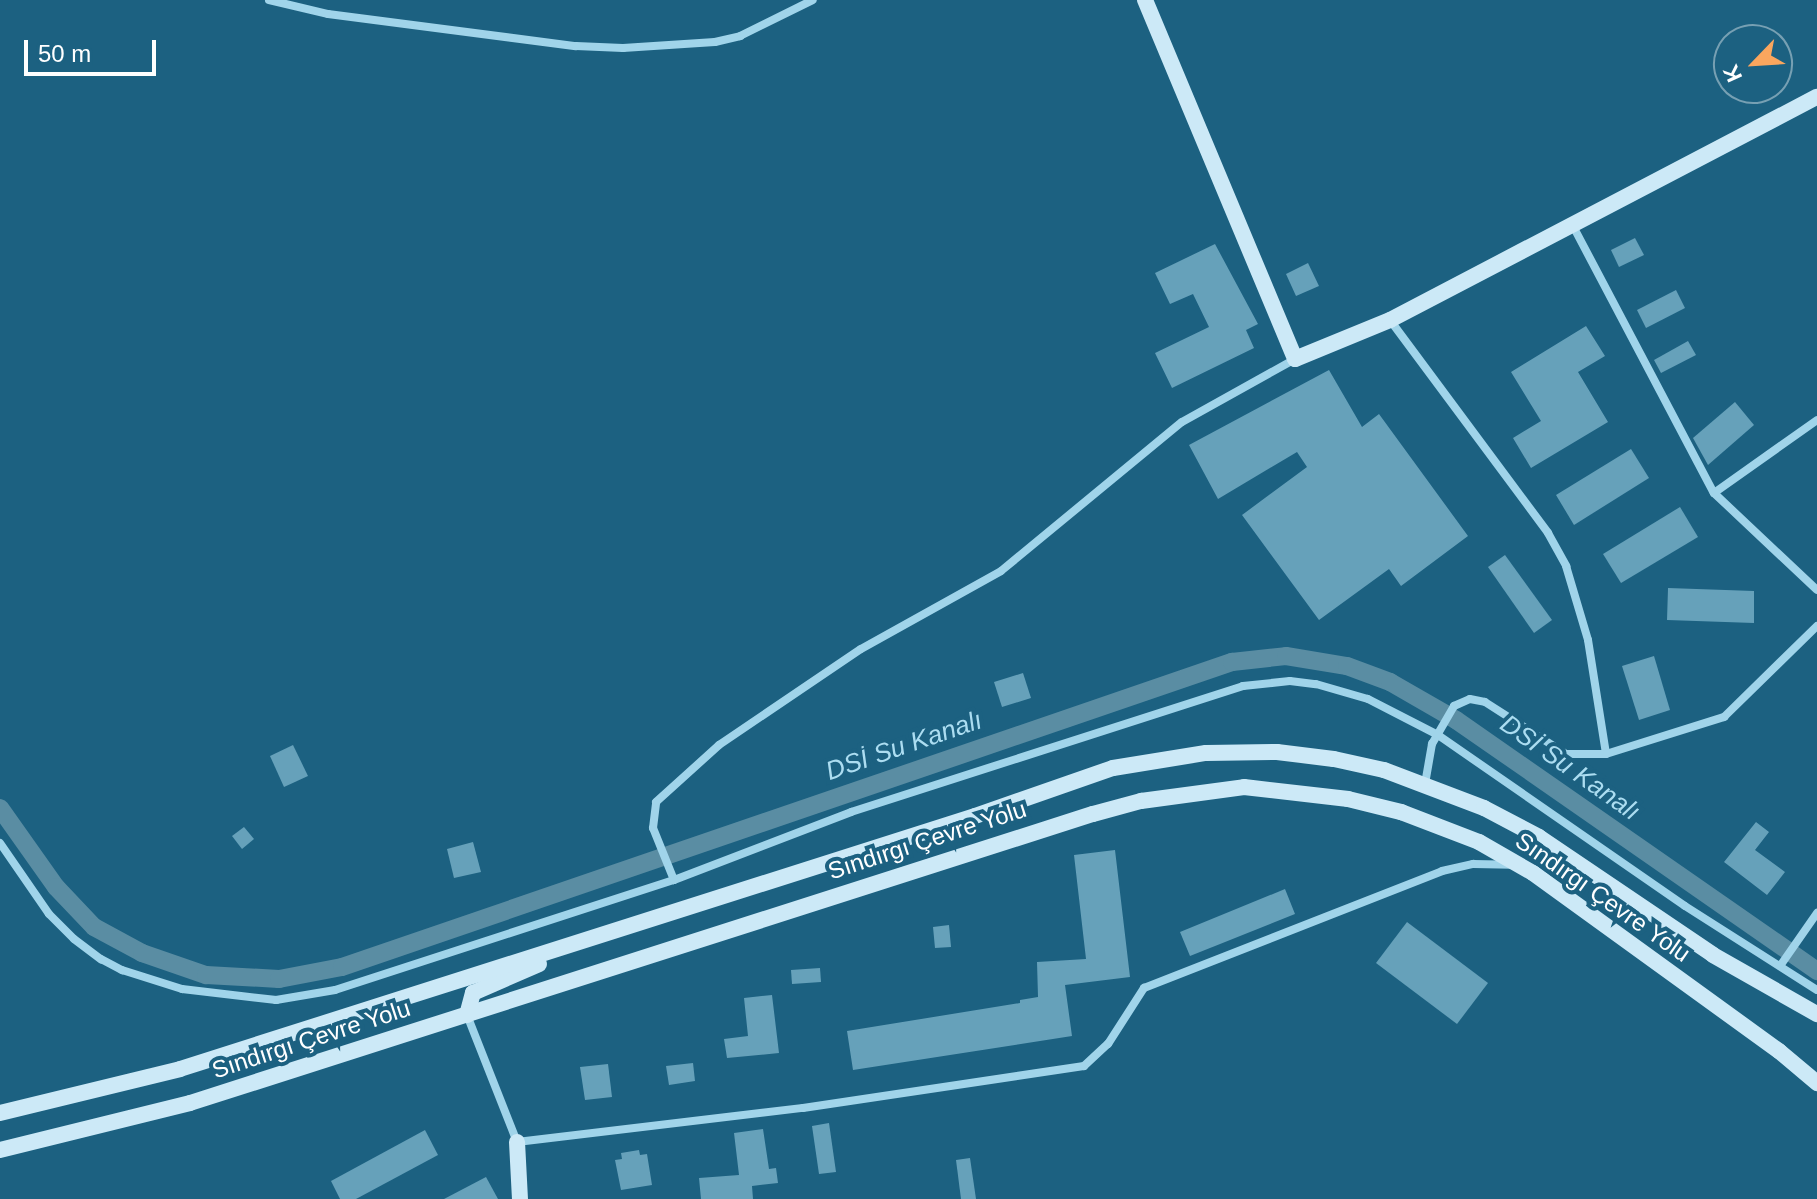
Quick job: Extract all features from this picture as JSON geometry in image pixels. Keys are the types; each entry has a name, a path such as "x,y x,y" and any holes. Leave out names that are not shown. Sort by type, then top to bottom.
{"main road":[{"path":"1145,0 1295,359 1390,320 1817,97"},
{"name":"Sındırgı Çevre Yolu","path":"0,1113 180,1069 975,816 1079,778 1148,761 1206,753 1277,752 1334,759 1425,784 1484,808 1539,837 1713,955 1817,1014"},
{"name":"Sındırgı Çevre Yolu","path":"0,1150 190,1103 983,846 1129,804 1186,793 1244,787 1348,799 1414,817 1479,842 1519,865 1708,999 1817,1083"},
{"path":"467,1015 473,993 614,931"},
{"path":"517,1142 520,1199"}],"street":[{"path":"272,0 328,14 576,46 623,48 715,42 740,36 808,1"},
{"path":"1573,226 1714,493 1817,590"},
{"path":"1390,320 1548,533 1566,566 1588,640 1606,754"},
{"path":"674,880 653,828 656,802 719,745 861,649 1001,571 1182,422 1295,359"},
{"path":"1714,493 1817,420"},
{"path":"1425,784 1432,744 1454,706 1470,699 1485,702 1566,754 1606,754 1724,717 1817,626"},
{"path":"0,843 49,914 74,939 101,959 122,970 182,989 243,999 276,1000 335,990 674,880 851,812 1243,686 1290,681 1329,687 1368,699 1440,732 1685,906 1782,963 1817,990"},
{"path":"467,1015 517,1142 803,1108 1084,1066 1108,1044 1144,988 1442,871 1473,864 1519,865"},
{"path":"1782,963 1817,913"}],"building":[{"path":"1635,238 1644,255 1619,267 1611,250"},
{"path":"1215,244 1258,324 1246,330 1254,348 1172,388 1155,353 1209,327 1193,294 1170,304 1155,273"},
{"path":"1308,263 1319,286 1296,296 1286,274"},
{"path":"1676,290 1685,308 1646,328 1637,310"},
{"path":"1586,326 1605,356 1578,372 1608,422 1531,468 1513,438 1541,421 1511,372"},
{"path":"1688,341 1696,355 1661,373 1654,360"},
{"path":"1329,370 1362,427 1379,414 1468,536 1401,586 1389,569 1319,620 1242,515 1307,467 1297,452 1218,499 1189,445"},
{"path":"1735,402 1754,425 1708,465 1693,438"},
{"path":"1631,449 1649,478 1574,525 1556,495"},
{"path":"1680,507 1698,537 1621,583 1603,554"},
{"path":"1505,555 1552,620 1534,633 1488,567"},
{"path":"1668,588 1754,591 1754,623 1667,620"},
{"path":"1654,656 1670,710 1639,720 1622,666"},
{"path":"1023,673 1031,698 1002,707 994,682"},
{"path":"293,745 308,776 284,787 270,756"},
{"path":"1756,822 1769,832 1755,850 1785,872 1767,895 1724,862"},
{"path":"244,827 254,839 242,849 232,836"},
{"path":"473,842 481,872 454,878 447,849"},
{"path":"1115,850 1130,977 1065,985 1072,1036 853,1070 847,1031 1020,1003 1020,1000 1038,997 1037,962 1086,959 1074,855"},
{"path":"1285,889 1295,914 1190,956 1180,932"},
{"path":"1407,922 1488,983 1457,1024 1376,963"},
{"path":"949,925 951,947 935,948 933,927"},
{"path":"820,968 821,982 792,984 791,970"},
{"path":"772,995 779,1053 727,1058 724,1039 748,1036 744,998"},
{"path":"693,1063 695,1081 669,1085 666,1066"},
{"path":"608,1064 612,1097 585,1100 580,1067"},
{"path":"829,1123 836,1172 819,1174 812,1126"},
{"path":"763,1129 769,1169 776,1168 778,1183 752,1186 753,1199 701,1199 699,1178 739,1175 734,1133"},
{"path":"425,1130 438,1155 356,1199 340,1199 331,1181"},
{"path":"639,1150 640,1155 647,1154 652,1185 621,1190 615,1160 622,1159 621,1153"},
{"path":"970,1158 976,1199 961,1199 956,1160"},
{"path":"486,1177 498,1199 444,1199"}],"waterway":[{"name":"DSİ Su Kanalı","path":"0,808 56,887 94,927 142,953 206,975 279,979 342,967 1232,662 1286,656 1347,666 1390,682 1456,720 1817,971"}]}
